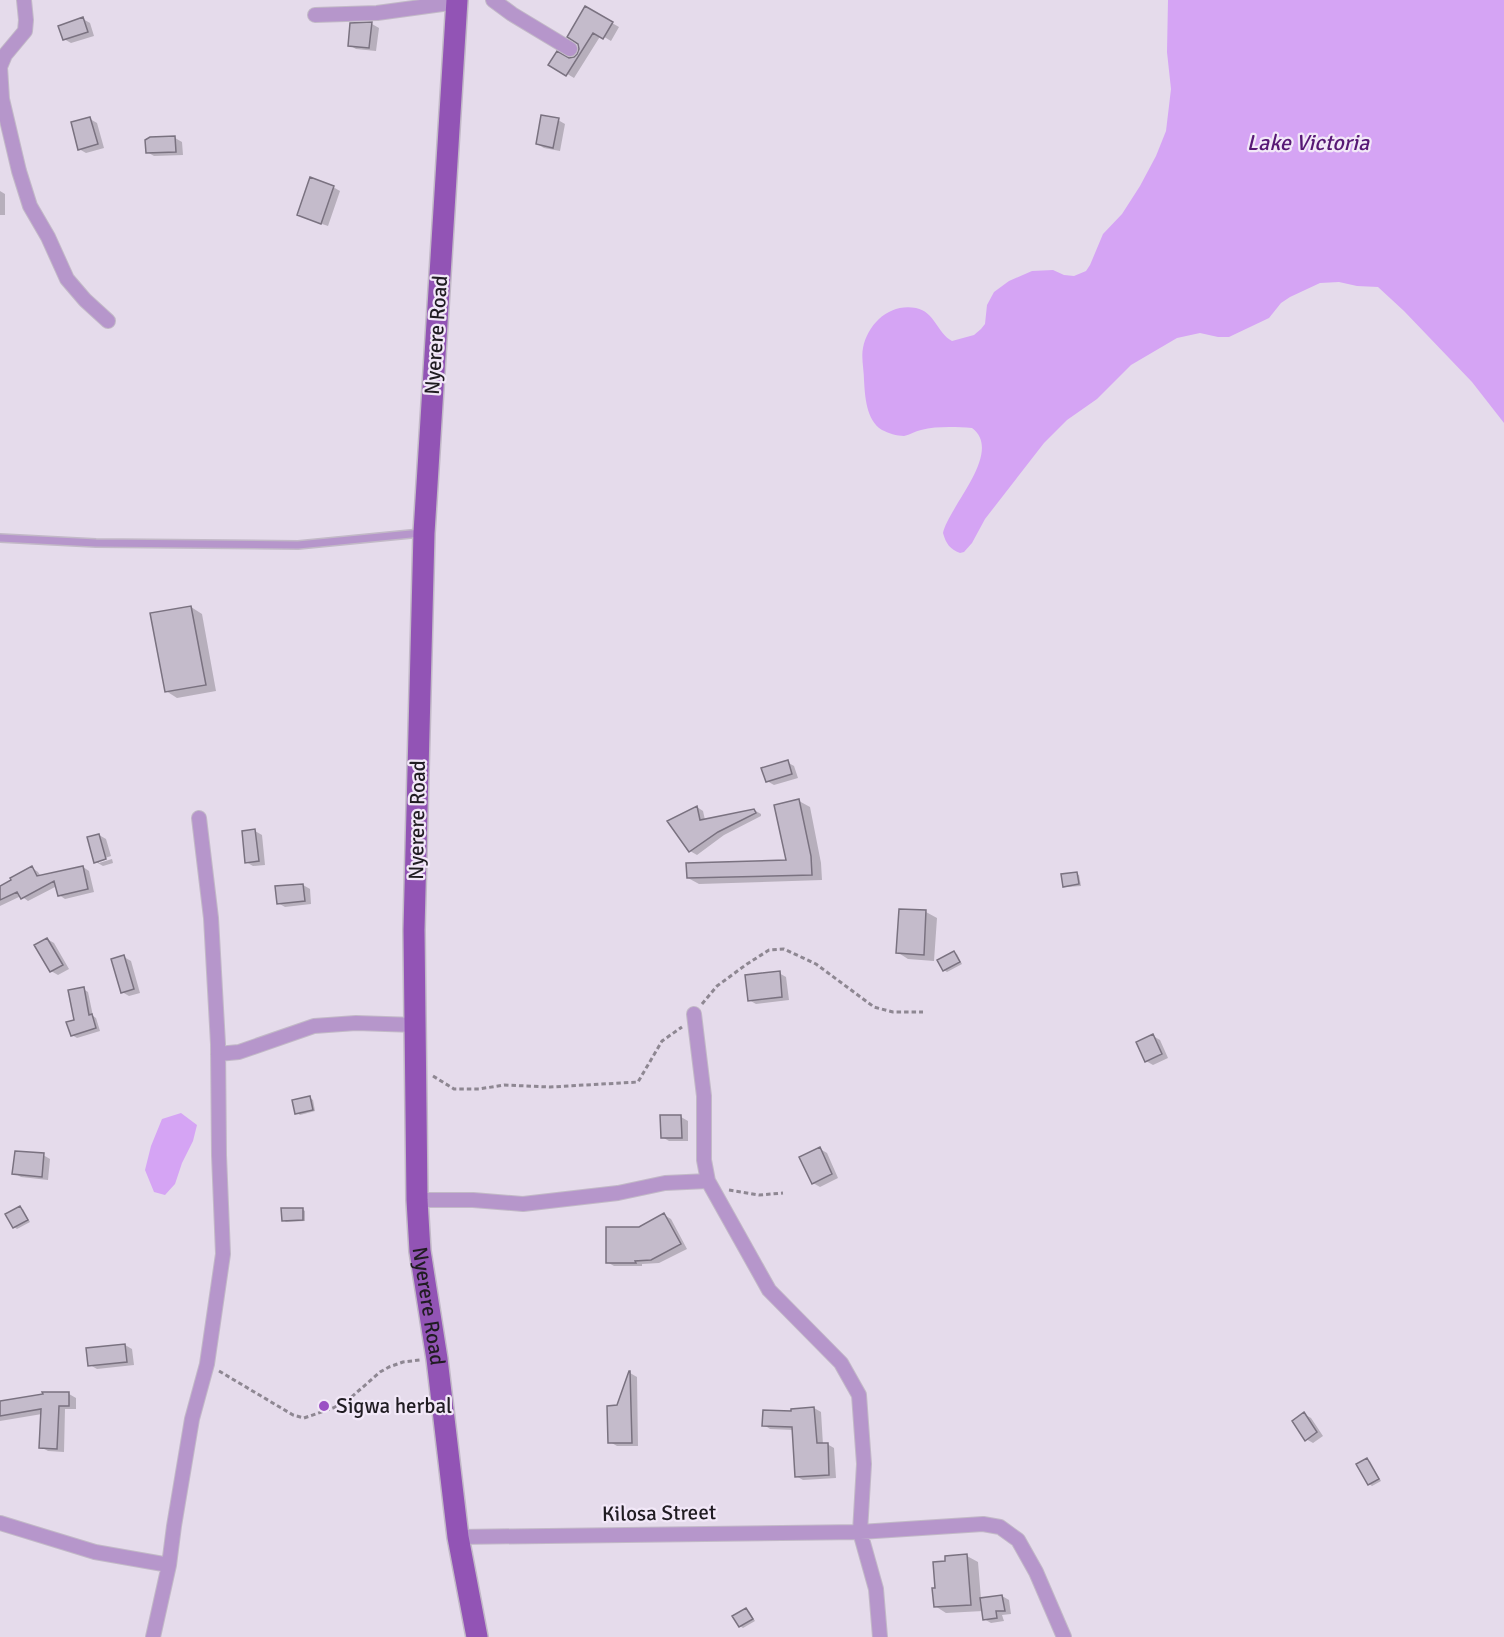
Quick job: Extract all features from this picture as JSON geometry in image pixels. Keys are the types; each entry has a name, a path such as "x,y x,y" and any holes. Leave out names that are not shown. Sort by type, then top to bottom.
{"main road":[{"name":"Nyerere Road","path":"457,1 424,533 414,930 415,1062 420,1251 437,1359 458,1537 477,1637"}],"street":[{"path":"24,0 27,20 25,31 5,55 0,67 2,99 19,171 30,206 68,279 85,300 108,321"},
{"path":"493,0 570,49"},
{"path":"315,15 377,13 457,1"},
{"path":"153,1637 169,1565 192,1419 207,1364 223,1254 218,1054 211,918 200,818"},
{"path":"694,1014 704,1096 704,1160 708,1181 769,1290 841,1363 859,1395 864,1464 860,1532 876,1589 880,1637"},
{"path":"218,1054 239,1052 314,1026 356,1023 415,1025"},
{"path":"417,1200 473,1200 523,1204 618,1193 664,1183 708,1181"},
{"path":"0,1523 95,1552 169,1565"},
{"name":"Kilosa Street","path":"458,1537 860,1532 983,1524 1000,1527 1018,1540 1036,1572 1064,1637"}],"lane":[{"path":"0,538 96,543 298,545 424,533"}],"path":[{"path":"415,1062 454,1089 479,1089 504,1085 550,1087 638,1082 662,1041 681,1029 717,986 769,950 784,949 816,964 874,1007 893,1012 923,1012"},
{"path":"708,1181 728,1190 759,1195 783,1193"},
{"path":"207,1364 293,1416 304,1418 347,1401 389,1367 403,1362 437,1359"}],"water":[{"name":"Lake Victoria","path":"1168,0 1504,0 1504,423 1472,382 1378,287 1339,282 1320,283 1281,303 1269,318 1229,337 1200,333 1177,338 1131,365 1097,399 1067,420 1044,443 985,519 972,543 960,553 949,546 943,533 978,465 982,451 980,438 972,428 933,428 904,436 887,432 877,426 867,407 865,393 862,355 866,339 875,323 882,317 889,312 906,307 916,308 928,314 952,341 974,335 985,324 987,305 994,292 1009,281 1032,271 1053,270 1074,276 1086,271 1103,234 1122,214 1140,186 1166,131 1171,89 1167,52"},
{"path":"181,1113 197,1125 193,1141 175,1184 165,1195 154,1192 145,1170 151,1146 162,1119"}],"building":[{"path":"585,6 613,22 603,39 593,33 566,76 548,65 557,51 569,58 577,54 578,44 567,37"},
{"path":"83,17 88,32 63,40 58,26"},
{"path":"372,22 369,48 348,46 350,23"},
{"path":"541,115 559,118 553,148 536,144"},
{"path":"90,117 98,144 78,150 71,122"},
{"path":"175,136 176,152 146,153 145,140 150,137"},
{"path":"310,177 334,186 321,224 297,215"},
{"path":"191,606 206,685 165,692 150,613"},
{"path":"788,760 792,774 766,782 761,768"},
{"path":"799,799 811,856 812,875 687,878 686,863 786,860 774,805"},
{"path":"697,806 700,820 754,809 756,813 718,832 689,852 667,821"},
{"path":"255,829 259,861 245,863 242,831"},
{"path":"99,834 106,859 94,863 87,837"},
{"path":"32,866 37,876 83,866 88,889 58,896 54,881 21,899 17,892 0,900 0,886"},
{"path":"1077,872 1079,884 1063,887 1061,874"},
{"path":"303,884 305,901 277,904 275,886"},
{"path":"899,909 926,910 924,955 896,953"},
{"path":"47,938 63,965 50,972 34,945"},
{"path":"954,951 960,962 943,971 937,960"},
{"path":"124,955 134,989 121,993 111,959"},
{"path":"780,971 782,997 748,1001 745,975"},
{"path":"84,987 89,1015 92,1014 96,1028 71,1036 66,1022 74,1020 68,990"},
{"path":"1153,1034 1162,1054 1145,1062 1136,1042"},
{"path":"310,1096 313,1110 295,1114 292,1100"},
{"path":"660,1115 681,1115 682,1138 661,1138"},
{"path":"820,1147 832,1174 812,1184 799,1157"},
{"path":"15,1151 44,1153 42,1177 12,1174"},
{"path":"20,1206 28,1220 13,1228 5,1214"},
{"path":"281,1208 303,1208 303,1220 282,1221"},
{"path":"664,1213 681,1244 651,1260 635,1261 636,1263 606,1263 606,1227 639,1227"},
{"path":"125,1344 127,1362 88,1366 86,1348"},
{"path":"629,1371 632,1443 608,1443 607,1406 617,1405"},
{"path":"42,1392 69,1392 69,1406 59,1406 57,1449 39,1448 41,1409 0,1416 0,1401 43,1394"},
{"path":"814,1407 817,1443 828,1443 829,1475 795,1477 792,1427 762,1426 763,1410 791,1411 791,1409"},
{"path":"1304,1412 1317,1432 1305,1441 1292,1421"},
{"path":"1367,1458 1379,1479 1368,1485 1356,1464"},
{"path":"967,1554 971,1605 934,1607 933,1562 945,1561 945,1556"},
{"path":"1002,1595 1005,1611 996,1611 997,1618 983,1620 980,1598"},
{"path":"746,1608 753,1619 739,1627 732,1616"}],"place":[{"name":"Sigwa herbal","path":"324,1406"}]}
